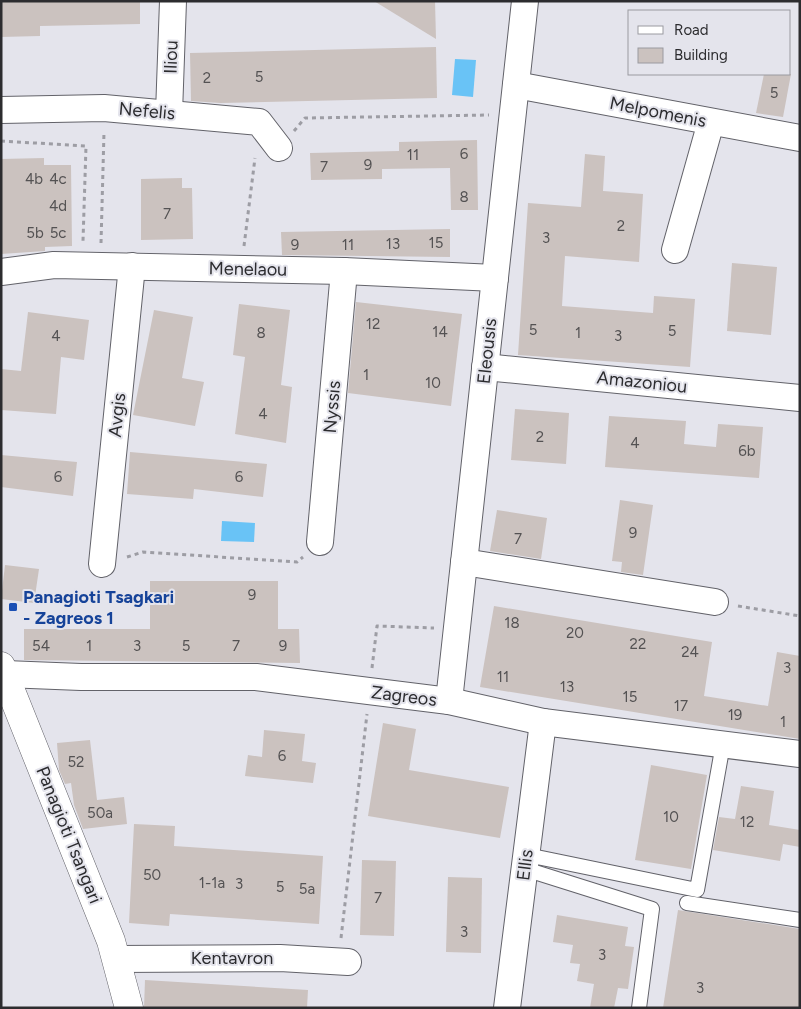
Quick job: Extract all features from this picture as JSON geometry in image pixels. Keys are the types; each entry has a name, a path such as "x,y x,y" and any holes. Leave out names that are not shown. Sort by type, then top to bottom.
{"street":[{"name":"Iliou","path":"170,113 173,1"},
{"name":"Eleousis","path":"449,701 525,1"},
{"name":"Melpomenis","path":"516,85 800,138"},
{"name":"Nefelis","path":"1,110 104,108 259,122"},
{"path":"259,122 279,148"},
{"path":"675,250 711,122"},
{"name":"Menelaou","path":"1,272 54,265 344,271 495,278"},
{"name":"Avgis","path":"102,564 132,266"},
{"name":"Nyssis","path":"320,542 344,271"},
{"name":"Amazoniou","path":"485,366 800,398"},
{"path":"464,562 715,602"},
{"name":"Zagreos","path":"3,670 81,677 256,677 449,701 543,722 800,754"},
{"name":"Panagioti Tsangari","path":"3,670 111,941 129,1008"},
{"name":"Ellis","path":"507,1008 543,722"},
{"name":"Kentavron","path":"116,959 280,958 343,962"}],"lane":[{"path":"526,862 697,890 723,744"},
{"path":"526,862 652,909 639,1008"},
{"path":"687,903 800,920"}],"path":[{"path":"101,266 104,108"},
{"path":"279,148 305,118 512,115"},
{"path":"241,269 259,122"},
{"path":"1,142 86,146 83,242"},
{"path":"102,564 143,552 297,562 320,542"},
{"path":"715,602 800,616"},
{"path":"343,962 377,626 457,629"}],"water":[{"path":"455,59 476,60 473,97 452,95"},
{"path":"222,521 255,523 254,542 221,541"}],"building":[{"path":"1,1 140,1 140,24 40,26 40,36 1,37"},
{"path":"374,1 435,1 436,39"},
{"path":"436,47 437,98 220,103 191,101 190,53"},
{"path":"764,75 791,75 783,117 756,113"},
{"path":"477,140 478,210 451,210 450,168 382,169 382,179 311,180 310,153 399,151 399,142"},
{"path":"585,154 605,156 603,191 643,194 639,262 565,256 562,306 653,313 654,296 695,299 690,367 518,355 528,203 581,207"},
{"path":"44,158 44,165 71,165 72,246 45,247 45,251 1,254 1,159"},
{"path":"182,178 182,188 192,188 193,239 141,240 141,179"},
{"path":"450,229 450,257 282,255 281,232"},
{"path":"732,263 777,267 771,335 727,331"},
{"path":"356,302 462,314 451,406 348,393"},
{"path":"239,304 290,310 281,385 292,387 286,443 235,434 245,357 233,355"},
{"path":"154,310 193,317 182,378 204,382 195,426 133,415"},
{"path":"28,312 89,320 84,360 61,357 56,414 1,410 1,369 21,371"},
{"path":"515,409 569,413 566,464 511,460"},
{"path":"609,416 686,421 684,444 716,447 718,424 763,427 759,478 605,467"},
{"path":"130,452 267,464 263,497 194,489 193,499 127,494"},
{"path":"1,455 77,462 73,496 1,487"},
{"path":"620,500 653,505 643,575 621,572 622,562 612,561"},
{"path":"497,510 547,518 541,559 490,551"},
{"path":"5,565 39,569 34,603 1,599"},
{"path":"150,581 278,581 278,629 299,629 300,663 24,660 24,629 150,629"},
{"path":"494,606 712,642 704,696 768,706 777,652 800,656 800,739 480,687"},
{"path":"383,723 416,729 409,770 509,787 500,838 368,816"},
{"path":"264,730 305,734 302,761 316,763 313,783 245,776 248,755 262,757"},
{"path":"90,740 97,800 124,797 127,824 83,829 74,805 71,783 65,784 59,770 57,743"},
{"path":"651,765 707,775 691,869 635,860"},
{"path":"741,786 774,791 769,825 800,830 800,847 783,844 780,861 713,850 719,817 735,819"},
{"path":"134,824 175,826 174,846 323,856 319,924 170,914 169,926 129,923"},
{"path":"362,860 396,861 394,936 360,935"},
{"path":"448,877 482,878 481,953 446,952"},
{"path":"678,910 800,929 800,1008 663,1008"},
{"path":"557,915 628,927 625,946 634,947 628,989 618,988 614,1008 590,1008 594,984 577,981 580,964 570,963 573,945 553,942"},
{"path":"145,980 308,990 307,1008 144,1008"}],"place":[{"name":"Panagioti Tsagkari - Zagreos 1","path":"13,607"}]}
